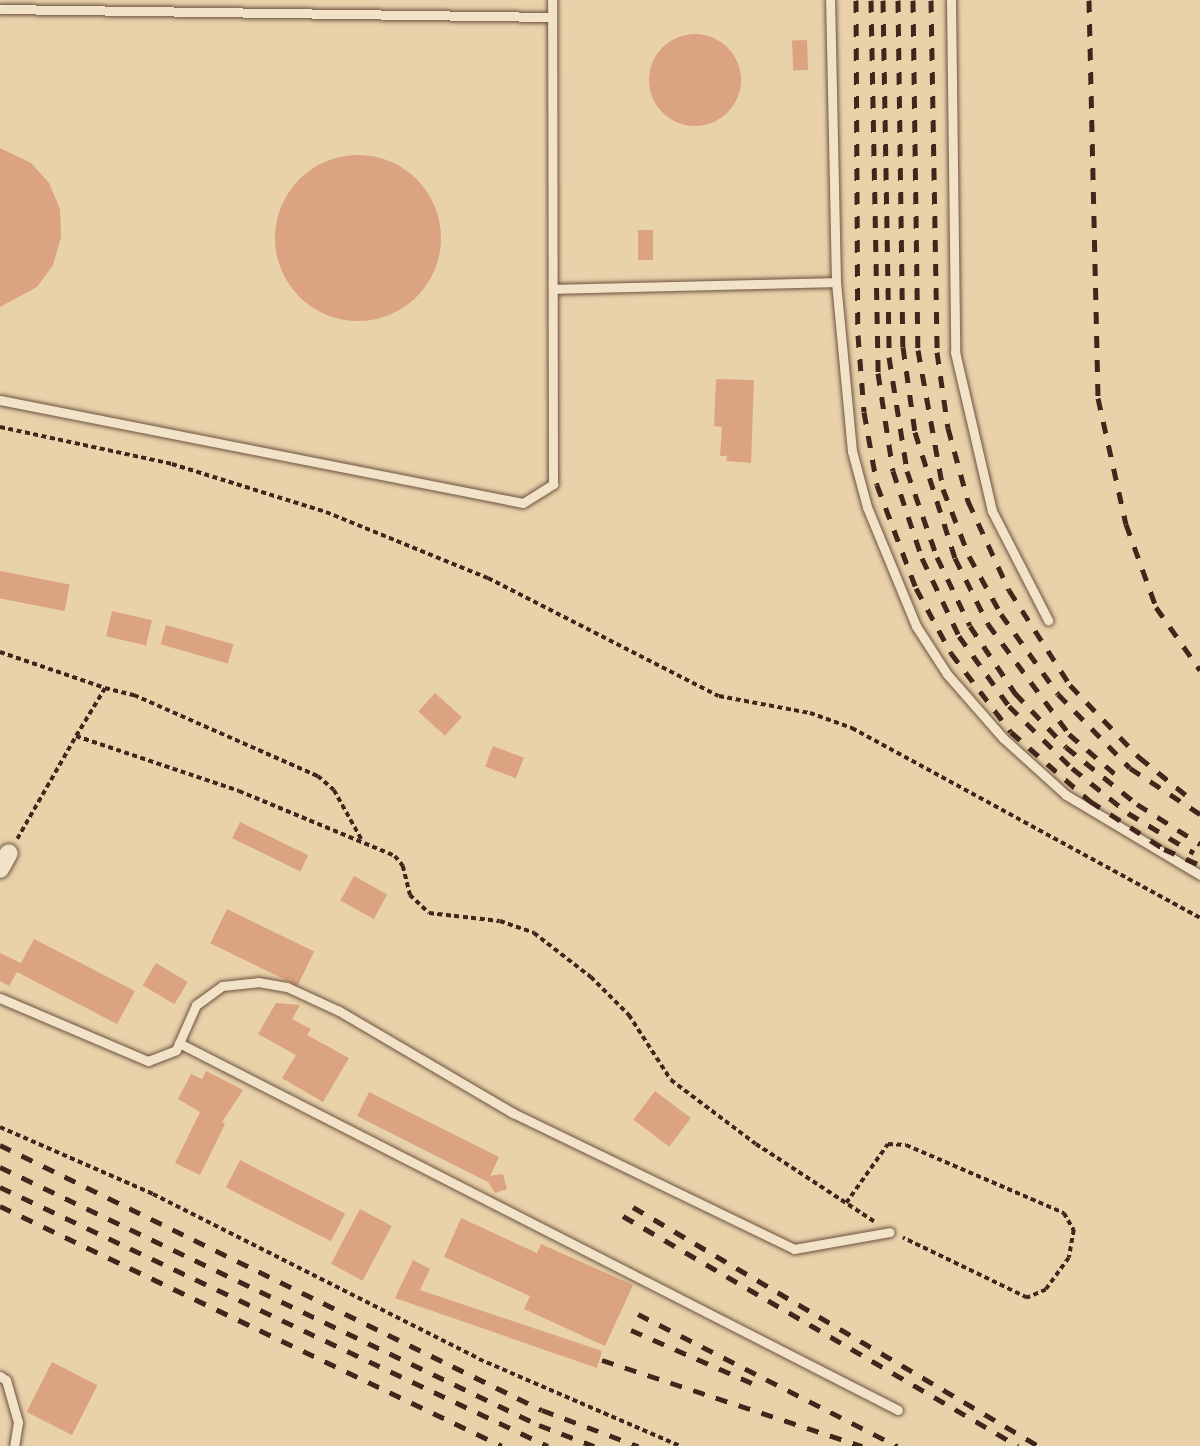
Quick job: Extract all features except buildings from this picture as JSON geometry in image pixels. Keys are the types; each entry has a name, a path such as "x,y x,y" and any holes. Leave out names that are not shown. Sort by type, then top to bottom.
{"lane":[{"path":"0,400 523,503 553,484 552,0"},
{"path":"830,0 836,282 852,451 867,506 916,626 947,674 1003,738 1066,795 1200,875"},
{"path":"951,0 955,352 992,511 1048,620"},
{"path":"0,9 42,5 552,17"},
{"path":"553,289 836,282"},
{"path":"0,998 148,1061 176,1050 196,1006 222,986 258,982 287,986 339,1011 513,1113 794,1249 890,1232"},
{"path":"179,1044 898,1410"},
{"path":"0,1376 6,1380 18,1422 14,1446"}],"path":[{"path":"0,427 223,480 326,512 488,578 719,696 810,713 852,728 1200,918"},
{"path":"0,652 105,688 134,695 318,776 334,790 363,842"},
{"path":"4,861 105,688"},
{"path":"76,736 239,791 395,856 403,866 410,895 429,914 500,921 534,933 591,977 629,1015 671,1080 756,1144 890,1232 1027,1298 1046,1290 1069,1258 1074,1230 1064,1213 906,1145 888,1144 846,1203"},
{"path":"0,1127 153,1194 479,1359 680,1446"}],"railway":[{"path":"856,0 858,335 864,412 877,485 916,588 951,653 1011,732 1090,801 1164,849 1200,865"},
{"path":"871,0 878,373 893,471 922,558 959,636 1009,706 1072,768 1128,813 1194,853"},
{"path":"883,0 889,357 907,471 937,557 970,626 1015,693 1066,747 1137,804 1200,844"},
{"path":"898,0 903,347 915,432 955,558 988,624 1069,734 1114,773"},
{"path":"913,0 918,350 943,489 969,556 1001,614 1058,694 1130,768 1200,814"},
{"path":"931,0 937,352 948,428 968,501 1009,590 1070,685 1139,757 1186,795"},
{"path":"1089,0 1098,398 1126,524 1156,607 1200,670"},
{"path":"0,1145 542,1410 638,1446"},
{"path":"0,1167 539,1425 594,1446"},
{"path":"0,1187 548,1446"},
{"path":"0,1206 502,1446"},
{"path":"633,1207 1039,1446"},
{"path":"623,1216 1018,1446"},
{"path":"638,1314 897,1446"},
{"path":"631,1330 752,1383"},
{"path":"602,1360 862,1446"}]}
